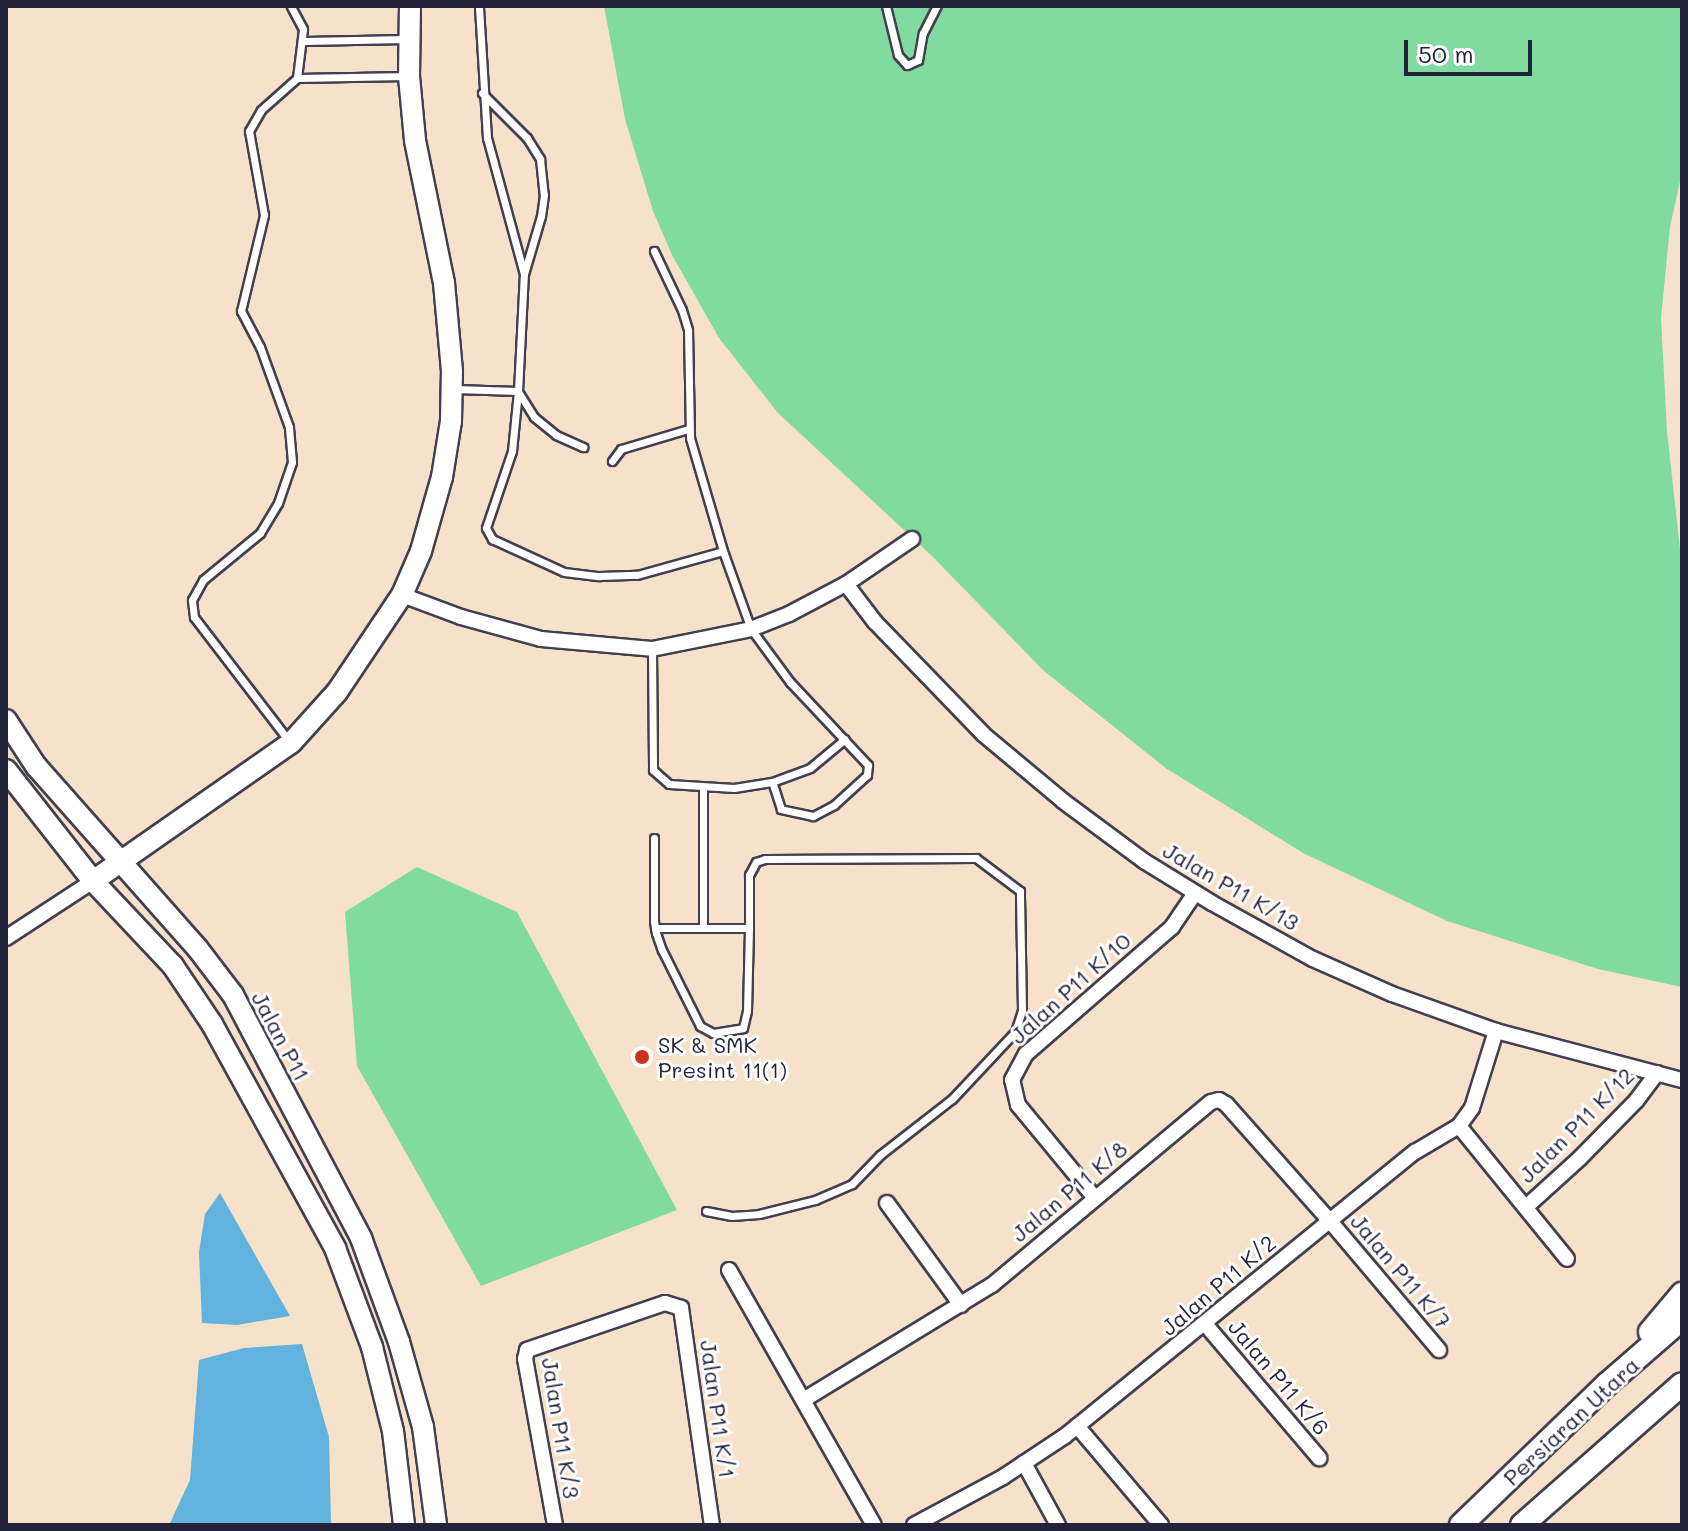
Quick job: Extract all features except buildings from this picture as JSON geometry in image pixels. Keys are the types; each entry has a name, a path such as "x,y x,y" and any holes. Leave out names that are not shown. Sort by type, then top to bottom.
{"main road":[{"path":"93,881 291,743 337,692 402,595 421,551 442,477 452,389 445,296 415,140 409,76 410,6"},
{"name":"Jalan P11","path":"6,720 36,766 198,949 233,995 361,1238 399,1342 423,1427 436,1525"},
{"path":"6,770 93,881 173,966 212,1024 335,1248 372,1347 393,1431 404,1525"},
{"path":"1606,1385 1682,1294"},
{"name":"Persiaran Utara","path":"1461,1525 1606,1385 1682,1319"},
{"name":"Persiaran Utara","path":"1522,1525 1682,1384"}],"street":[{"path":"402,595 461,617 541,639 652,649 751,629 789,614 846,584 912,539"},
{"name":"Jalan P11 K/13","path":"846,584 875,622 983,734 1063,801 1195,893 1313,959 1392,994 1496,1031 1682,1080"},
{"path":"6,938 93,881"},
{"name":"Jalan P11 K/10","path":"1095,1198 1018,1105 1012,1080 1026,1054 1172,927 1195,893"},
{"path":"1496,1031 1472,1108 1459,1126 1567,1259"},
{"name":"Jalan P11 K/12","path":"1526,1207 1636,1101 1657,1073"},
{"name":"Jalan P11 K/8","path":"805,1399 992,1285 1211,1102 1219,1100 1226,1104 1330,1221"},
{"name":"Jalan P11 K/2","path":"914,1525 1024,1463 1077,1426 1206,1325 1415,1152 1459,1126"},
{"path":"887,1203 961,1305"},
{"name":"Jalan P11 K/7","path":"1330,1221 1439,1350"},
{"path":"729,1270 874,1525"},
{"name":"Jalan P11 K/3","path":"555,1525 525,1359 527,1350 674,1303"},
{"name":"Jalan P11 K/1","path":"674,1303 681,1308 712,1525"},
{"name":"Jalan P11 K/6","path":"1206,1325 1319,1458"},
{"path":"1077,1426 1161,1525"},
{"path":"1024,1463 1058,1525"}],"lane":[{"path":"291,6 303,29 304,41 297,78 261,110 249,131 264,215 241,311 260,347 280,400 289,427 292,462 278,503 260,533 203,580 192,600 194,617 291,743"},
{"path":"479,6 487,138 524,274"},
{"path":"886,6 898,55 907,65 918,60 923,33 937,6"},
{"path":"304,41 410,39"},
{"path":"297,78 409,76"},
{"path":"482,93 527,138 540,159 544,195 534,248 524,274 512,451 486,528 492,539 564,572 599,576 637,575 723,551"},
{"path":"654,251 688,330 688,429 723,551 751,629 790,682 845,739 869,770 834,805 813,816 781,809 772,782"},
{"path":"452,389 518,391"},
{"path":"518,391 534,417 556,435 583,447"},
{"path":"612,461 621,449 688,429"},
{"path":"652,649 653,770 669,784 734,788 772,782 810,768 845,739"},
{"path":"703,787 703,927"},
{"path":"654,838 655,928 700,1026 713,1033 738,1031 746,1022 749,875 756,862 765,859 976,858 1020,891 1022,1010 1015,1032 952,1099 839,1193 759,1214 732,1216 706,1211"},
{"path":"655,928 749,928"}],"green space":[{"path":"604,6 1682,6 1682,172 1670,227 1661,318 1667,431 1682,567 1682,987 1598,969 1447,921 1303,853 1167,769 1044,671 932,556 778,413 719,338 672,255 653,211 625,119"},
{"path":"417,867 517,912 677,1210 481,1286 357,1066 345,912"}],"water":[{"path":"220,1193 290,1316 237,1325 202,1323 199,1252 205,1214"},
{"path":"302,1344 329,1437 331,1525 169,1525 190,1480 199,1360 244,1348"}],"place":[{"name":"SK & SMK Presint 11(1)","path":"642,1057"}]}
